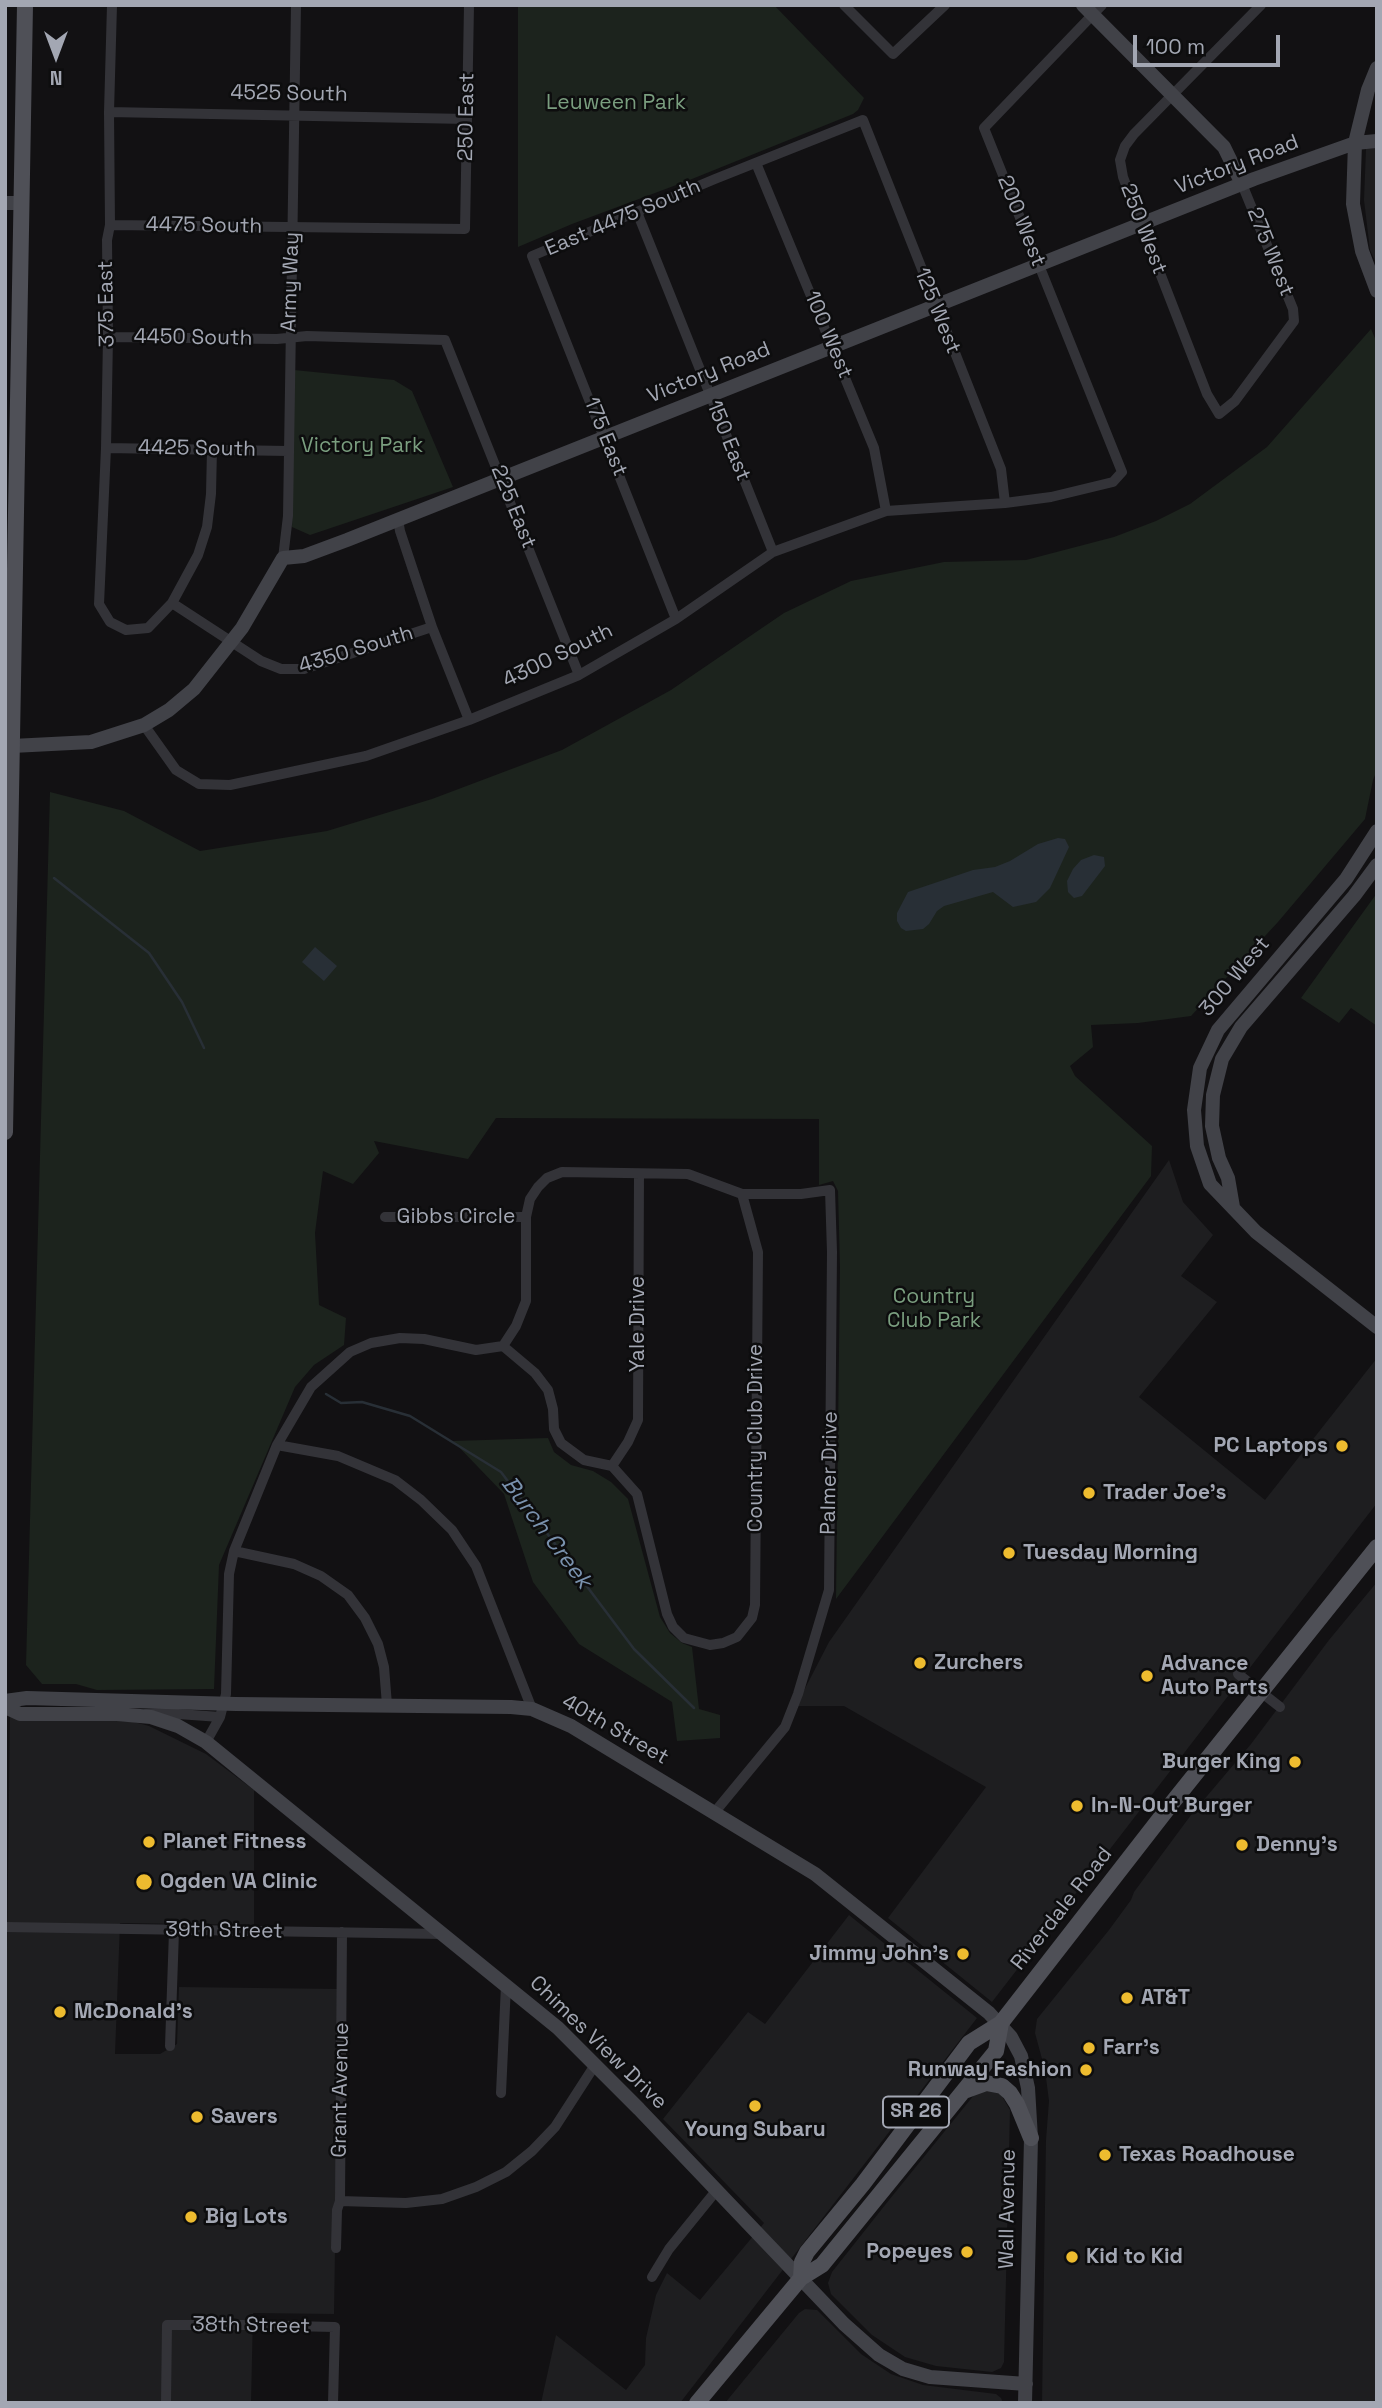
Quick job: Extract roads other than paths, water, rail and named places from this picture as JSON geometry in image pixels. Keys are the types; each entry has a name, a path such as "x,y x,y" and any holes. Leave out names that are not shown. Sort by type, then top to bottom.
{"main road":[{"path":"5,1132 12,746 13,203 25,5"},
{"path":"1092,8 1224,147 1242,184"},
{"path":"1377,68 1368,90 1355,143 1354,209 1362,251 1377,291"},
{"path":"1355,143 1377,141"},
{"name":"Victory Road","path":"283,558 304,556 1242,184 1355,143"},
{"path":"12,746 91,742 144,725 169,710 194,690 242,628 283,558"},
{"name":"300 West","path":"1377,831 1346,879 1223,1023 1203,1060 1194,1101 1197,1146 1210,1184 1256,1232 1377,1327"},
{"name":"300 West","path":"1233,1207 1228,1178 1219,1158 1212,1126 1213,1095 1222,1059 1241,1027 1377,866"},
{"name":"SR 26","path":"1256,1699 1377,1547"},
{"name":"40th Street","path":"5,1701 27,1698 222,1710 387,1705 532,1709 571,1726 815,1874 1001,2023"},
{"name":"Riverdale Road","path":"1001,2023 1256,1699"},
{"name":"40th Street","path":"5,1707 19,1714 133,1715"},
{"name":"Chimes View Drive","path":"133,1715 170,1722 206,1742 558,2028 865,2343 887,2360 903,2369 930,2377 1026,2384"},
{"name":"SR 26","path":"696,2403 802,2277 822,2265 996,2051 1001,2023"},
{"name":"SR 26","path":"802,2277 802,2262 807,2252 863,2184 969,2043 1001,2023"},
{"name":"Wall Avenue","path":"1001,2023 1021,2056 1028,2088 1031,2138 1025,2403"},
{"path":"962,2092 986,2083 1002,2086 1017,2104 1031,2138"}],"street":[{"name":"375 East","path":"113,5 109,112 106,448 99,604 110,622 126,630 148,628 172,603"},
{"name":"Army Way","path":"283,558 288,516 296,5"},
{"name":"250 East","path":"465,229 469,5"},
{"path":"844,5 893,54 945,5"},
{"name":"250 West","path":"1219,414 1207,394 1123,177 1120,160 1125,146 1134,134 1261,5"},
{"name":"200 West","path":"1092,8 984,128 1122,472"},
{"name":"4525 South","path":"109,112 467,118"},
{"name":"East 4475 South","path":"532,256 863,120"},
{"name":"125 West","path":"863,120 1001,469 1005,503"},
{"name":"100 West","path":"756,163 874,448 886,511"},
{"name":"275 West","path":"1219,414 1235,401 1294,320 1293,309 1242,184"},
{"name":"150 East","path":"637,212 773,552"},
{"name":"4475 South","path":"110,225 465,229"},
{"name":"175 East","path":"532,256 676,619"},
{"name":"4450 South","path":"108,337 307,336 445,341"},
{"name":"225 East","path":"445,341 579,675"},
{"name":"4425 South","path":"106,448 288,451"},
{"path":"172,603 198,555 207,527 212,449"},
{"name":"4300 South","path":"144,725 176,770 199,784 230,785 366,756 469,720 579,675 676,619 773,552 886,511 1051,497 1113,482 1122,472"},
{"path":"398,519 432,627 469,720"},
{"name":"4350 South","path":"172,603 261,661 281,670 304,670 432,627"},
{"path":"206,1742 222,1710 229,1574 234,1551 276,1445 311,1387 350,1352 371,1343 400,1338 425,1339 476,1350 503,1346 516,1326 526,1301 526,1217 530,1199 547,1178 562,1172 688,1174 742,1194"},
{"name":"Yale Drive","path":"612,1466 628,1442 638,1420 639,1174"},
{"name":"Palmer Drive","path":"714,1813 785,1727 798,1694 829,1590 832,1320 830,1190 801,1194 742,1194"},
{"name":"Country Club Drive","path":"612,1466 637,1494 667,1614 673,1627 684,1638 710,1645 737,1637 752,1618 755,1605 758,1252 742,1194"},
{"name":"Gibbs Circle","path":"385,1217 526,1217"},
{"path":"503,1346 535,1374 548,1390 554,1429 561,1443 584,1460 612,1466"},
{"path":"276,1445 338,1456 395,1480 421,1500 444,1523 476,1566 532,1709"},
{"path":"234,1551 294,1564 321,1576 348,1595 365,1618 378,1644 384,1667 387,1705"},
{"path":"1238,1674 1256,1699 1280,1707"},
{"name":"40th Street","path":"133,1715 222,1710"},
{"name":"39th Street","path":"5,1927 443,1934"},
{"path":"170,2046 174,1931"},
{"name":"Grant Avenue","path":"336,2248 337,2210 340,2201 342,1932"},
{"path":"501,2093 506,1985"},
{"path":"340,2201 405,2203 442,2199 476,2187 506,2172 532,2151 555,2127 573,2103 595,2065"},
{"path":"652,2277 669,2249 716,2191"},
{"name":"38th Street","path":"166,2403 167,2325 335,2327 333,2403"}],"waterway":[{"name":"Burch Creek","path":"54,878 149,953 182,1002 204,1048"},
{"name":"Burch Creek","path":"326,1394 341,1403 362,1402 410,1416 501,1472 634,1649 694,1708"}],"place":[{"name":"PC Laptops","path":"1342,1446"},
{"name":"Trader Joe's","path":"1089,1493"},
{"name":"Tuesday Morning","path":"1009,1553"},
{"name":"Zurchers","path":"920,1663"},
{"name":"Advance Auto Parts","path":"1147,1676"},
{"name":"Burger King","path":"1295,1762"},
{"name":"In-N-Out Burger","path":"1077,1806"},
{"name":"Planet Fitness","path":"149,1842"},
{"name":"Denny's","path":"1242,1845"},
{"name":"Ogden VA Clinic","path":"144,1882"},
{"name":"Jimmy John's","path":"963,1954"},
{"name":"AT&T","path":"1127,1998"},
{"name":"McDonald's","path":"60,2012"},
{"name":"Farr's","path":"1089,2048"},
{"name":"Runway Fashion","path":"1086,2070"},
{"name":"Young Subaru","path":"755,2106"},
{"name":"Savers","path":"197,2117"},
{"name":"Texas Roadhouse","path":"1105,2155"},
{"name":"Big Lots","path":"191,2217"},
{"name":"Popeyes","path":"967,2252"},
{"name":"Kid to Kid","path":"1072,2257"}],"park label":[{"name":"Leuween Park","path":"616,103"},
{"name":"Victory Park","path":"362,446"},
{"name":"Country Club Park","path":"934,1309"}]}
